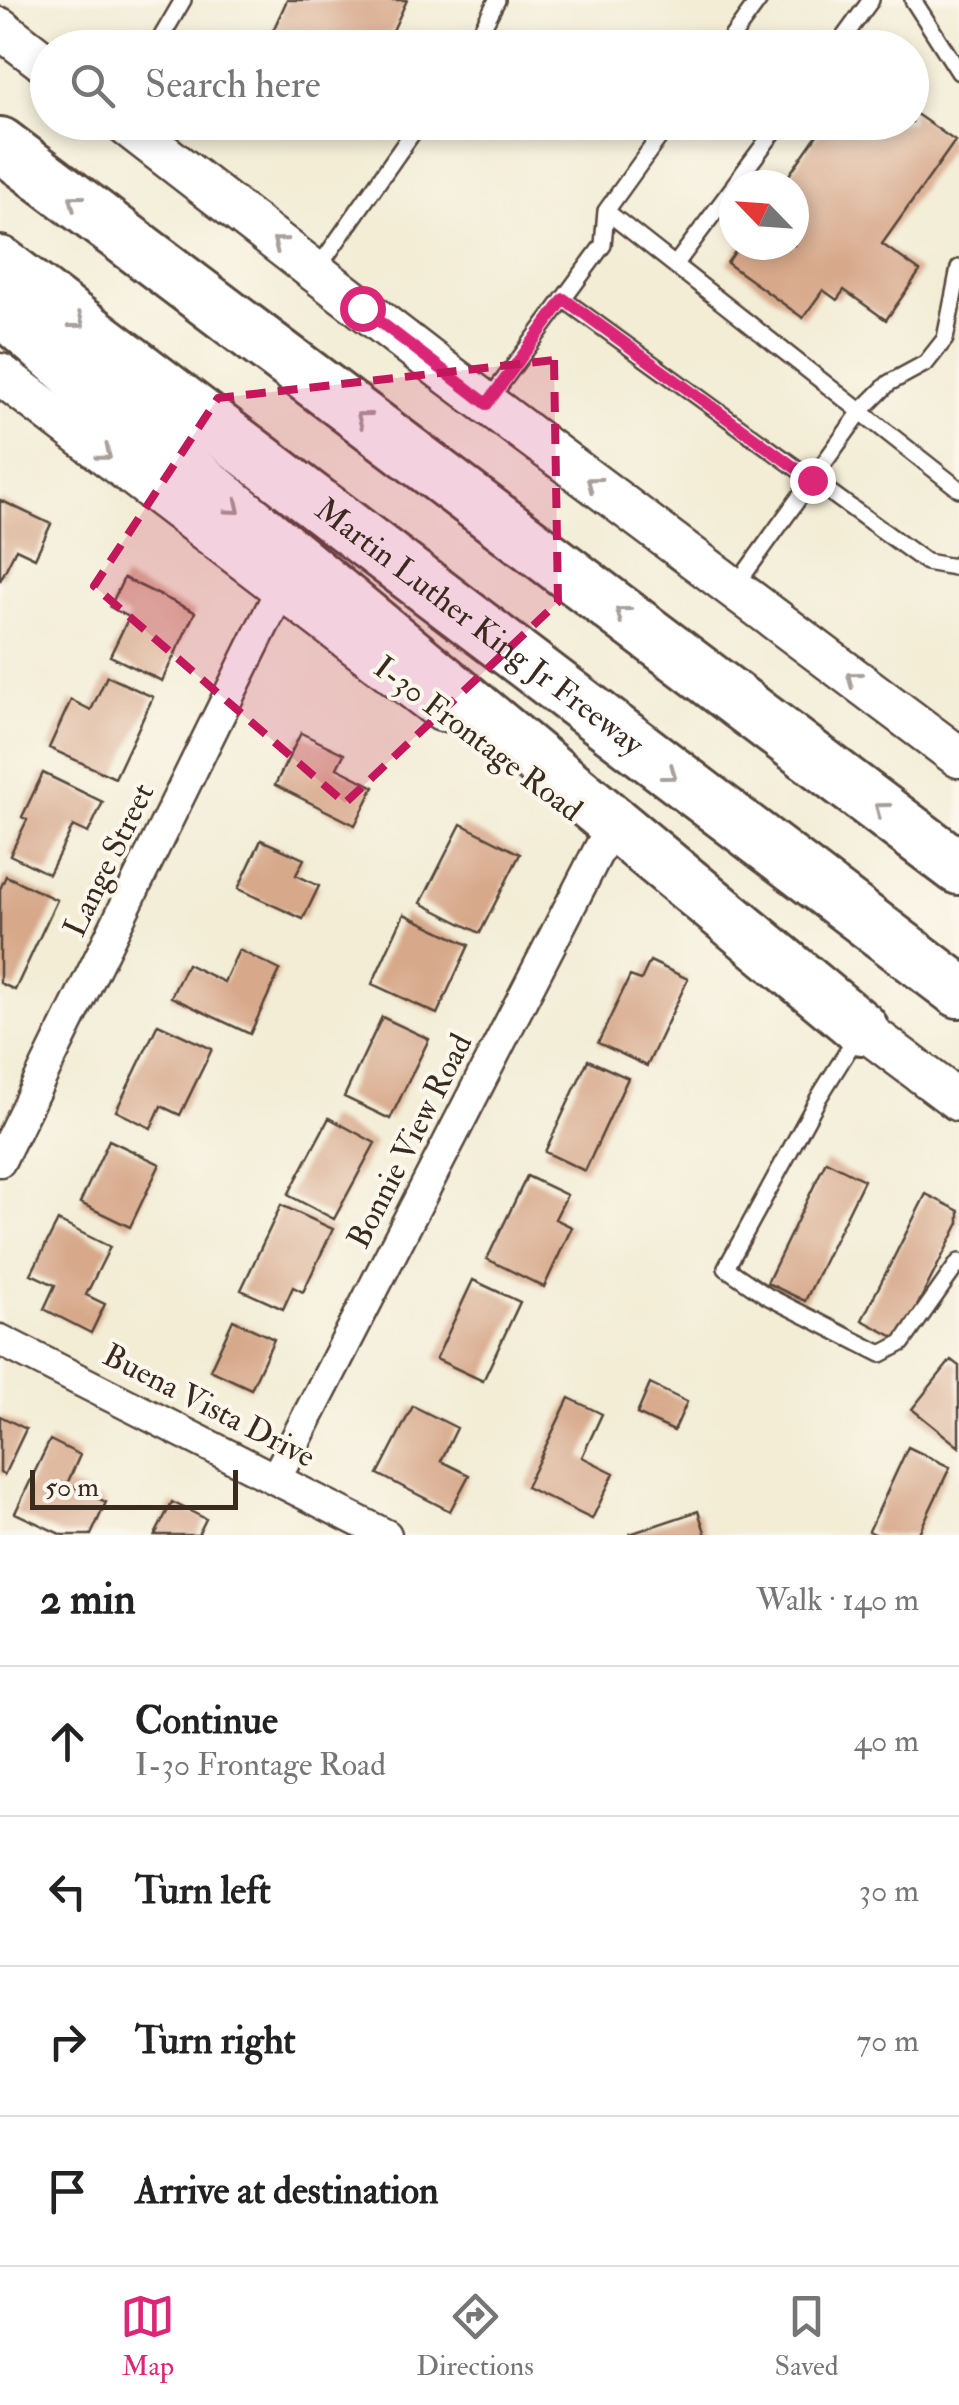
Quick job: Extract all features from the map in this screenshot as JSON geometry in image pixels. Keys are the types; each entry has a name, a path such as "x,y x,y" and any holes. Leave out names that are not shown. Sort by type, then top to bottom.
{"highway":[{"path":"2,145 959,868"},
{"name":"Martin Luther King Jr Freeway","path":"0,263 959,991"},
{"path":"0,308 129,421 861,1028"}],"main road":[{"path":"0,28 30,51"},
{"path":"145,140 487,404 959,758"},
{"name":"I-30 Frontage Road","path":"0,374 959,1101"}],"street":[{"name":"Lange Street","path":"0,1161 281,590"},
{"name":"Bonnie View Road","path":"276,1478 606,836"},
{"name":"Buena Vista Drive","path":"0,1340 386,1535"}],"lane":[{"path":"481,30 497,0"},
{"path":"737,30 759,0"},
{"path":"849,30 871,0"},
{"path":"914,0 959,72"},
{"path":"164,30 178,2"},
{"path":"315,272 407,140"},
{"path":"487,404 603,245 606,211 657,140"},
{"path":"745,170 767,140"},
{"path":"676,265 719,206"},
{"path":"606,211 959,490"},
{"path":"734,588 862,410 889,383 926,362 945,339 959,268"},
{"path":"564,299 926,562 954,567 959,563"},
{"path":"861,1028 726,1268 767,1296 881,1354 902,1343 959,1262"}],"highlighted area":[{"path":"554,360 558,602 345,803 94,586 218,398"}],"building":[{"path":"287,0 407,0 393,30 273,30"},
{"path":"929,123 955,141 882,244 920,271 886,320 844,290 837,300 823,290 803,318 727,263 809,260 809,170 792,170 813,140 929,140"},
{"path":"0,500 51,524 35,558 16,549 0,581"},
{"path":"124,578 195,612 162,681 110,656 129,617 110,607"},
{"path":"107,676 153,697 115,778 49,748 71,700 91,710"},
{"path":"301,733 344,754 337,768 374,787 355,825 275,785"},
{"path":"43,773 103,802 88,833 73,826 49,874 10,855 27,820 22,817"},
{"path":"461,824 520,854 480,933 421,903"},
{"path":"261,840 304,859 296,875 319,886 303,919 238,889"},
{"path":"6,876 57,900 15,990 0,983 0,889"},
{"path":"404,914 469,945 437,1014 372,984"},
{"path":"239,950 280,970 250,1034 171,997 187,964 224,982"},
{"path":"650,961 688,979 647,1066 598,1043 630,976 641,980"},
{"path":"382,1017 429,1039 390,1119 344,1097"},
{"path":"158,1024 212,1049 180,1115 161,1106 151,1128 116,1111"},
{"path":"588,1060 628,1078 585,1171 545,1152"},
{"path":"329,1118 375,1143 334,1219 288,1195"},
{"path":"109,1140 160,1164 130,1227 80,1203"},
{"path":"826,1161 864,1180 805,1301 767,1283"},
{"path":"527,1176 567,1195 555,1219 572,1227 544,1287 487,1259"},
{"path":"926,1194 959,1211 959,1223 900,1340 862,1320"},
{"path":"281,1205 333,1229 303,1292 293,1287 283,1309 241,1290"},
{"path":"58,1221 110,1247 86,1295 105,1304 91,1333 44,1309 55,1285 31,1274"},
{"path":"473,1280 520,1302 483,1381 436,1359"},
{"path":"233,1320 274,1339 251,1389 210,1370"},
{"path":"951,1360 959,1366 959,1447 912,1409"},
{"path":"650,1384 687,1402 674,1431 637,1414"},
{"path":"569,1398 602,1414 582,1457 614,1473 592,1519 526,1487"},
{"path":"413,1406 457,1428 441,1461 469,1475 450,1511 378,1474"},
{"path":"0,1416 26,1429 4,1475 0,1473"},
{"path":"50,1440 80,1455 67,1484 106,1502 91,1535 62,1535 15,1513"},
{"path":"908,1447 950,1467 918,1535 877,1535 869,1531"},
{"path":"172,1502 206,1519 198,1535 155,1535"},
{"path":"698,1511 706,1535 630,1535 630,1534"}],"route":[{"path":"362,308 487,404 564,299 812,480"}]}
